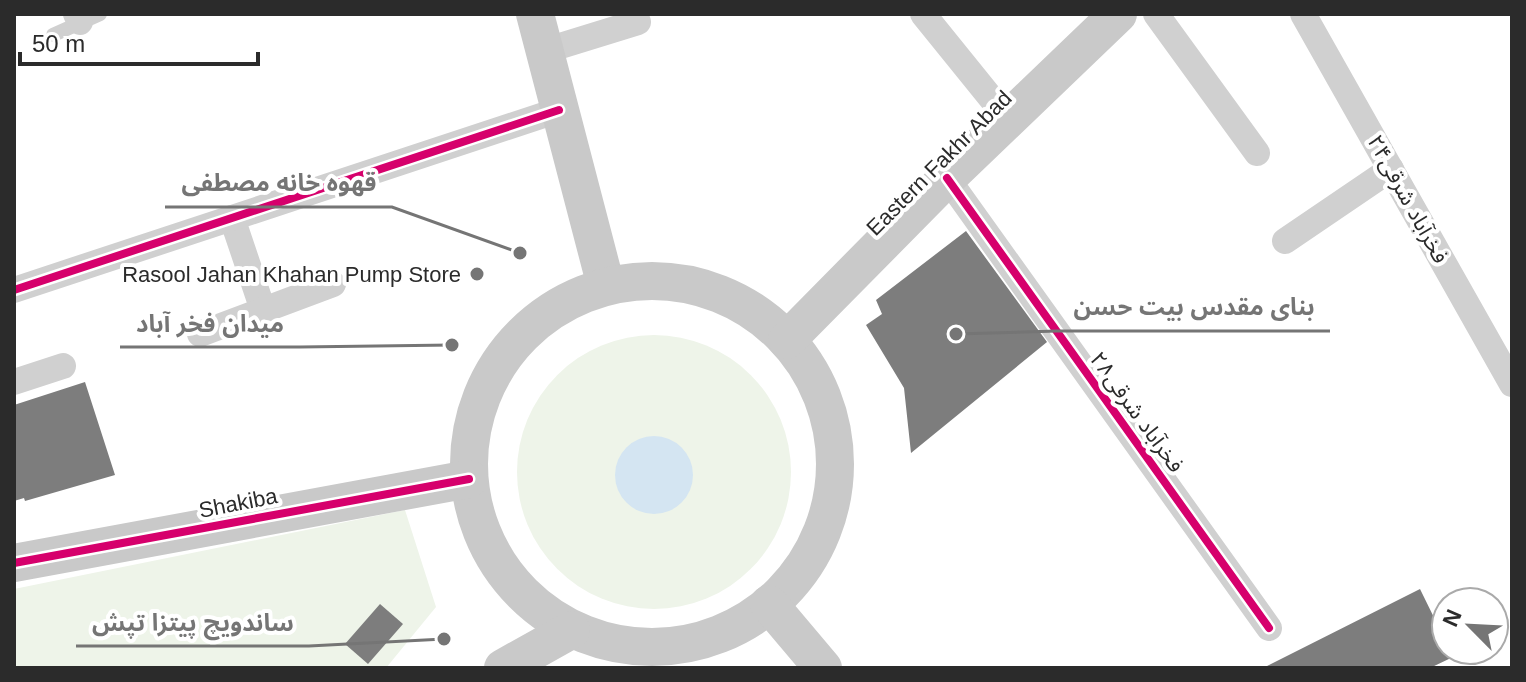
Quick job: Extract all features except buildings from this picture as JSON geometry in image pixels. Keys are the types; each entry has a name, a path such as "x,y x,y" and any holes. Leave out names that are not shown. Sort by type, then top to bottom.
{"main road":[{"path":"535,14 606,286"},
{"name":"Eastern Fakhr Abad","path":"787,340 947,178 1118,14"},
{"path":"663,281 698,286 730,298 761,316 787,340 810,371 826,407 834,454 835,486 815,546 788,586 769,604 710,638 663,647 616,644 571,630 532,604 500,568 479,526 469,479 472,432 486,387 497,366 522,334 556,307 606,286 663,281"},
{"name":"Shakiba","path":"14,563 469,479"},
{"path":"769,604 823,668"},
{"path":"503,668 571,630"}],"street":[{"path":"923,14 1008,119"},
{"path":"1156,14 1257,153"},
{"name":"فخرآباد شرقی۲۴","path":"1303,14 1512,384"},
{"path":"544,51 638,22"},
{"path":"14,290 559,110"},
{"path":"1285,241 1391,169"},
{"name":"فخرآباد شرقی۲۸","path":"947,178 1269,628"},
{"path":"232,218 263,310"},
{"path":"200,334 333,284"},
{"path":"14,382 63,366"}],"lane":[{"path":"53,35 85,17"}],"shaded area":[{"path":"654,335 706,345 730,358 751,375 768,396 781,420 791,472 781,524 768,548 751,569 730,586 706,599 654,609 602,599 578,586 557,569 540,548 527,524 517,472 527,420 540,396 557,375 578,358 602,345"},
{"path":"405,510 436,607 386,668 14,668 14,589"}],"water":[{"path":"646,436 662,436 676,442 687,453 693,475 687,497 676,508 662,514 646,514 632,508 621,497 615,483 615,467 621,453 632,442"}],"cycle path":[{"path":"14,290 559,110"},
{"path":"947,178 1269,628"},
{"path":"14,563 469,479"}],"place":[{"name":"قهوه خانه مصطفی","path":"520,253"},
{"name":"Rasool Jahan Khahan Pump Store","path":"477,274"},
{"name":"بنای مقدس بیت حسن","path":"956,334"},
{"name":"میدان فخر آباد","path":"452,345"},
{"name":"ساندویچ پیتزا تپش","path":"444,639"}]}
